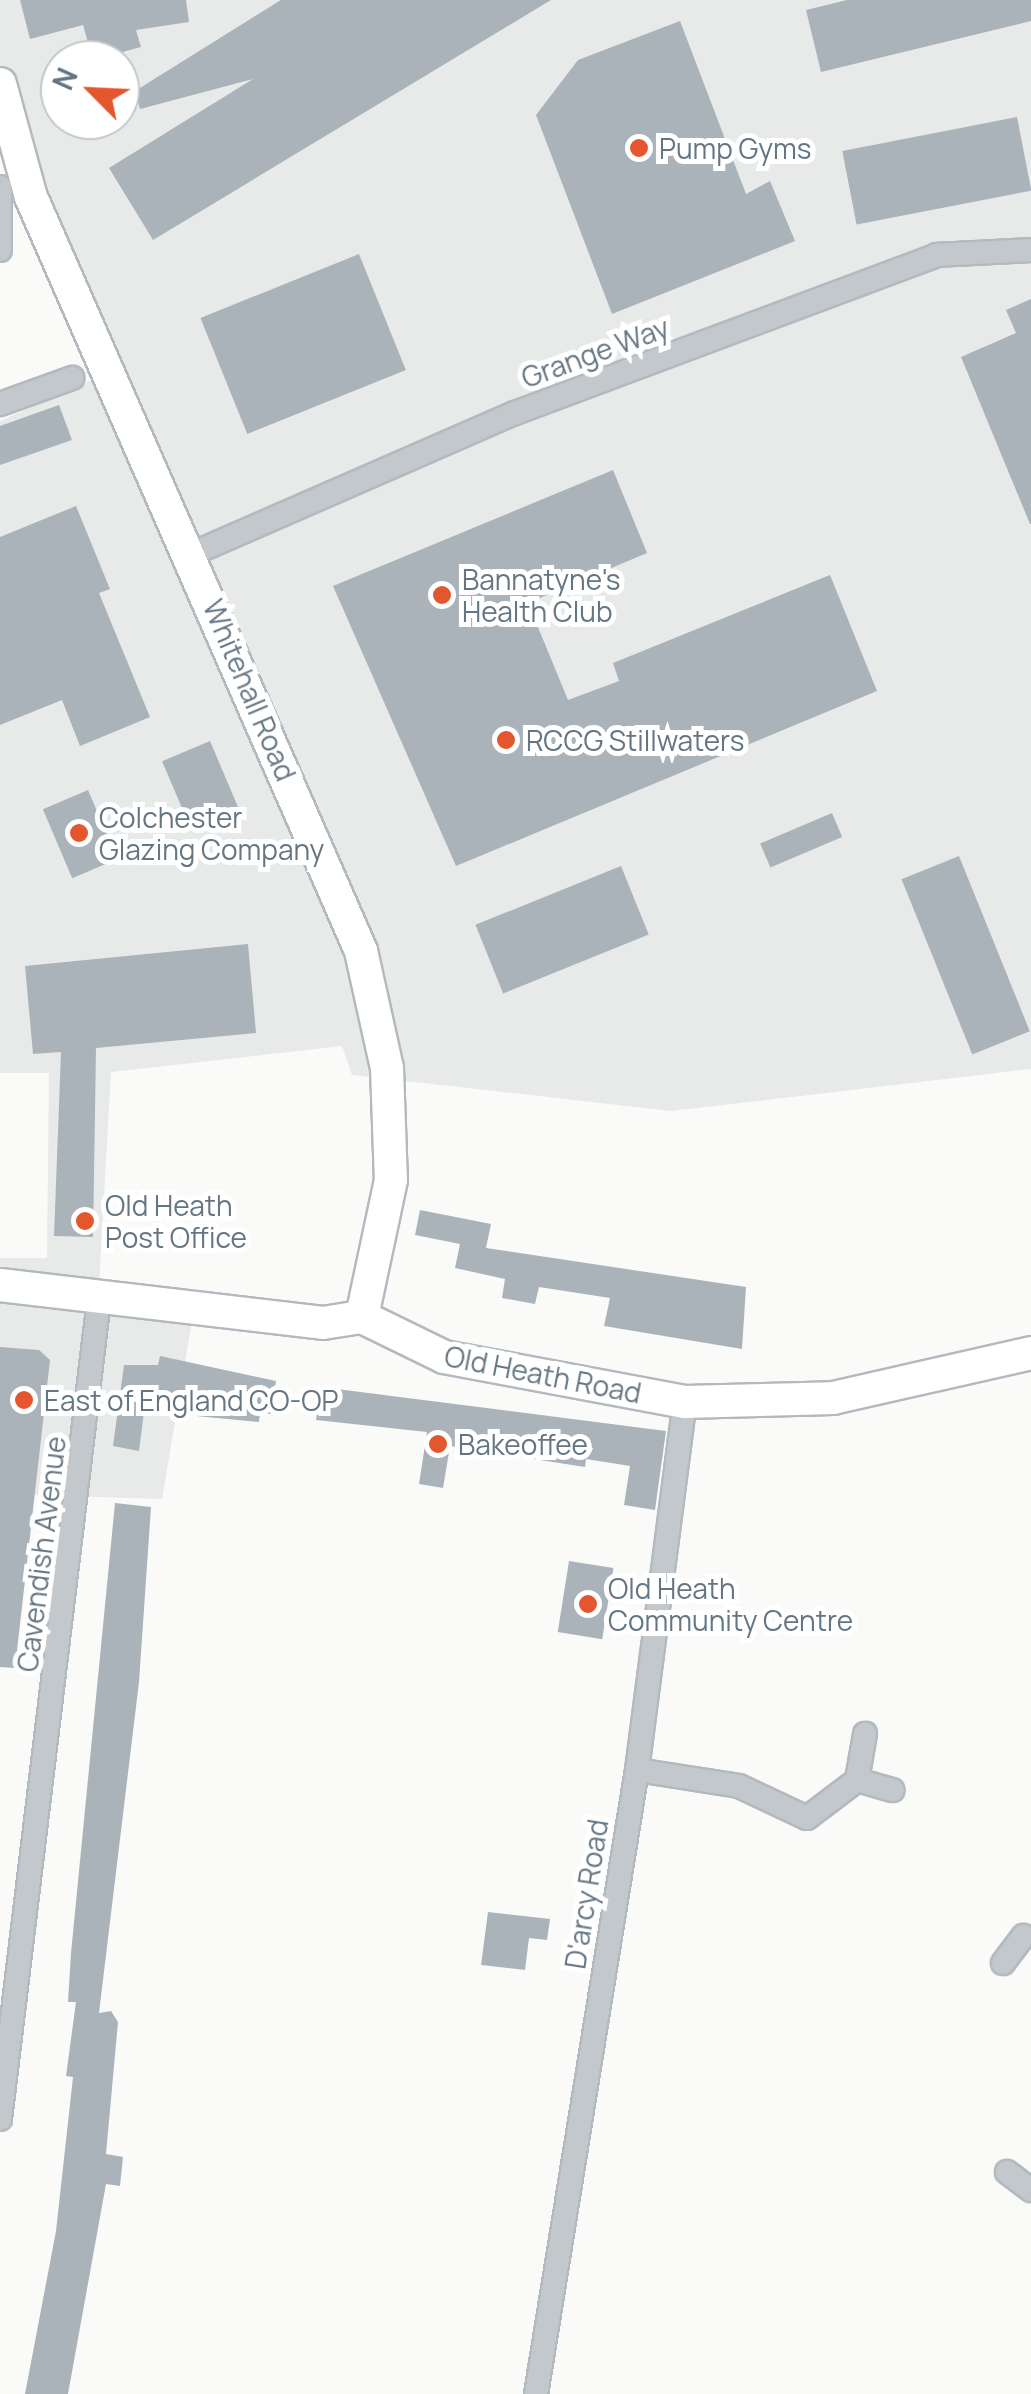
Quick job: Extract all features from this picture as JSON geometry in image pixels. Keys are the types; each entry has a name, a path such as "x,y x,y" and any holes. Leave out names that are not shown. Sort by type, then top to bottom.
{"street":[{"name":"Whitehall Road","path":"0,84 31,198 192,554 375,999 391,1180 362,1317"},
{"path":"0,187 0,250"},
{"name":"Grange Way","path":"192,554 515,413 938,255 1031,250"},
{"path":"0,404 72,378"},
{"path":"0,1284 100,1292 323,1323 362,1317"},
{"name":"Cavendish Avenue","path":"0,2119 4,2034 100,1292"},
{"name":"Old Heath Road","path":"362,1317 444,1358 685,1402 833,1398 1031,1353"},
{"name":"D'arcy Road","path":"536,2394 636,1770 685,1402"},
{"path":"636,1770 739,1786 807,1818 857,1780 865,1734"},
{"path":"857,1780 893,1790"},
{"path":"1003,1964 1028,1933"},
{"path":"1007,2172 1031,2190"}],"shaded area":[{"path":"0,0 1031,0 1031,1069 671,1111 352,1075 342,1046 111,1072 98,1304 192,1321 162,1499 0,1494 0,1258 47,1258 49,1073 0,1073 0,421 91,380 12,150 0,149"}],"building":[{"path":"20,0 186,0 189,22 136,30 139,40 87,40 83,25 30,39"},
{"path":"281,0 551,0 153,240 109,168 253,79 140,109 140,88"},
{"path":"847,0 1031,0 1031,21 821,72 806,10"},
{"name":"Pump Gyms","path":"680,21 746,194 770,181 795,241 612,314 536,115 578,60"},
{"path":"1017,117 1031,191 857,225 842,151"},
{"path":"359,254 406,370 247,434 200,318"},
{"path":"1031,299 1030,524 961,357 1016,333 1006,310"},
{"path":"59,405 72,440 0,465 0,426"},
{"path":"613,470 647,553 528,603 568,700 619,681 613,663 830,575 877,691 456,866 333,586"},
{"path":"76,506 110,589 99,593 150,717 80,746 62,700 0,725 0,537"},
{"path":"210,741 240,811 192,831 162,761"},
{"name":"Colchester Glazing Company","path":"88,790 117,859 72,878 43,809"},
{"path":"832,813 842,837 770,867 760,843"},
{"path":"959,856 1030,1031 972,1054 902,879"},
{"path":"621,866 649,935 503,993 475,925"},
{"path":"248,944 256,1033 96,1048 93,1237 54,1236 61,1052 33,1054 25,966"},
{"path":"420,1210 491,1224 486,1248 746,1287 742,1349 604,1326 610,1298 539,1287 535,1304 502,1298 505,1279 455,1268 460,1244 415,1235"},
{"path":"0,1347 39,1350 50,1360 15,1668 0,1667"},
{"path":"160,1356 276,1381 271,1414 260,1412 259,1422 144,1411 139,1451 113,1446 124,1365 158,1365"},
{"path":"321,1387 666,1431 655,1510 624,1505 630,1466 586,1459 585,1467 450,1446 443,1488 419,1484 427,1432 316,1420"},
{"path":"115,1503 151,1507 139,1682 99,2013 111,2011 118,2022 106,2154 123,2157 120,2186 106,2184 68,2394 25,2394 56,2231 73,2077 66,2076 76,2002 68,2002 71,1953"},
{"name":"Old Heath Community Centre","path":"569,1561 613,1568 602,1639 558,1632"},
{"path":"488,1912 550,1919 547,1940 529,1938 525,1970 481,1965"}],"place":[{"name":"Pump Gyms","path":"639,148"},
{"name":"Bannatyne's Health Club","path":"442,595"},
{"name":"RCCG Stillwaters","path":"506,740"},
{"name":"Colchester Glazing Company","path":"79,833"},
{"name":"Old Heath Post Office","path":"85,1221"},
{"name":"East of England CO-OP","path":"24,1400"},
{"name":"Bakeoffee","path":"438,1444"},
{"name":"Old Heath Community Centre","path":"588,1604"}]}
